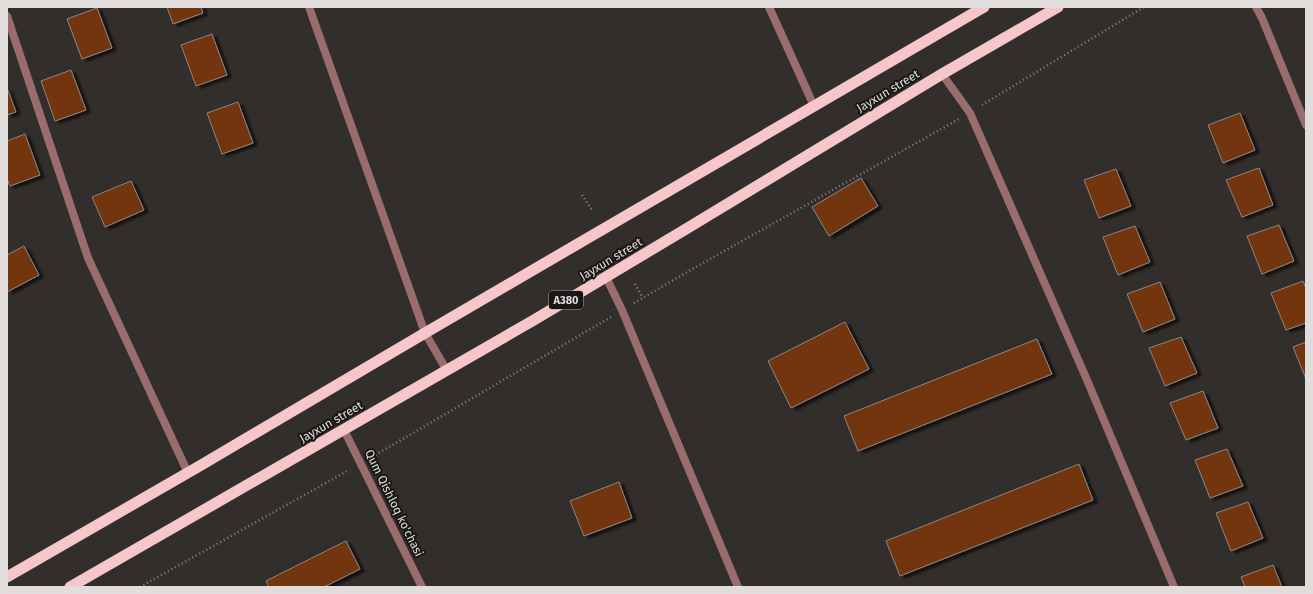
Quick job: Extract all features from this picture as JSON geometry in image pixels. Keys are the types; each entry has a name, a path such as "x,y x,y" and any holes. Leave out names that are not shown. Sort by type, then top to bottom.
{"highway":[{"name":"Jayxun street","path":"7,577 188,473 984,7"},
{"name":"Jayxun street","path":"70,587 344,430 446,369 606,277 942,74 1058,7"}],"street":[{"path":"309,7 425,333 446,369"},
{"path":"769,7 814,106"},
{"path":"1256,7 1262,18 1306,125"},
{"path":"7,16 88,258 188,473"},
{"path":"942,74 970,113 1087,380 1174,587"},
{"path":"606,277 622,310 738,587"},
{"name":"Qum Qishloq ko'chasi","path":"344,430 422,587"}],"path":[{"path":"140,587 361,463 703,263 970,113 1144,7"},
{"path":"582,195 592,210"},
{"path":"635,284 643,298"}],"building":[{"path":"167,7 201,7 203,13 173,24"},
{"path":"97,8 112,48 82,59 67,19"},
{"path":"212,34 227,75 196,86 181,45"},
{"path":"71,70 86,110 55,121 41,81"},
{"path":"7,88 16,112 7,115"},
{"path":"238,102 253,143 222,154 207,113"},
{"path":"1240,113 1255,150 1223,163 1208,125"},
{"path":"25,134 40,175 10,186 7,179 7,141"},
{"path":"1259,168 1273,205 1242,217 1226,180"},
{"path":"1116,169 1131,206 1099,218 1084,180"},
{"path":"861,178 878,206 829,236 812,207"},
{"path":"131,181 144,210 105,227 92,197"},
{"path":"1279,225 1294,261 1262,274 1247,236"},
{"path":"1135,226 1150,262 1118,275 1103,237"},
{"path":"24,246 39,275 7,292 7,255"},
{"path":"1303,281 1306,288 1306,323 1286,330 1271,293"},
{"path":"1160,282 1175,319 1143,332 1127,294"},
{"path":"845,322 869,369 791,408 768,361"},
{"path":"1181,337 1197,373 1165,386 1149,348"},
{"path":"1037,339 1052,374 858,451 844,416"},
{"path":"1306,342 1306,379 1293,347"},
{"path":"1203,391 1218,428 1186,440 1170,403"},
{"path":"1227,449 1243,486 1210,498 1195,460"},
{"path":"1079,464 1093,500 900,576 886,541"},
{"path":"619,482 632,518 584,536 570,501"},
{"path":"1248,502 1263,538 1231,551 1216,513"},
{"path":"346,541 360,569 324,587 269,587 266,581"},
{"path":"1273,565 1282,587 1245,587 1241,577"}]}
